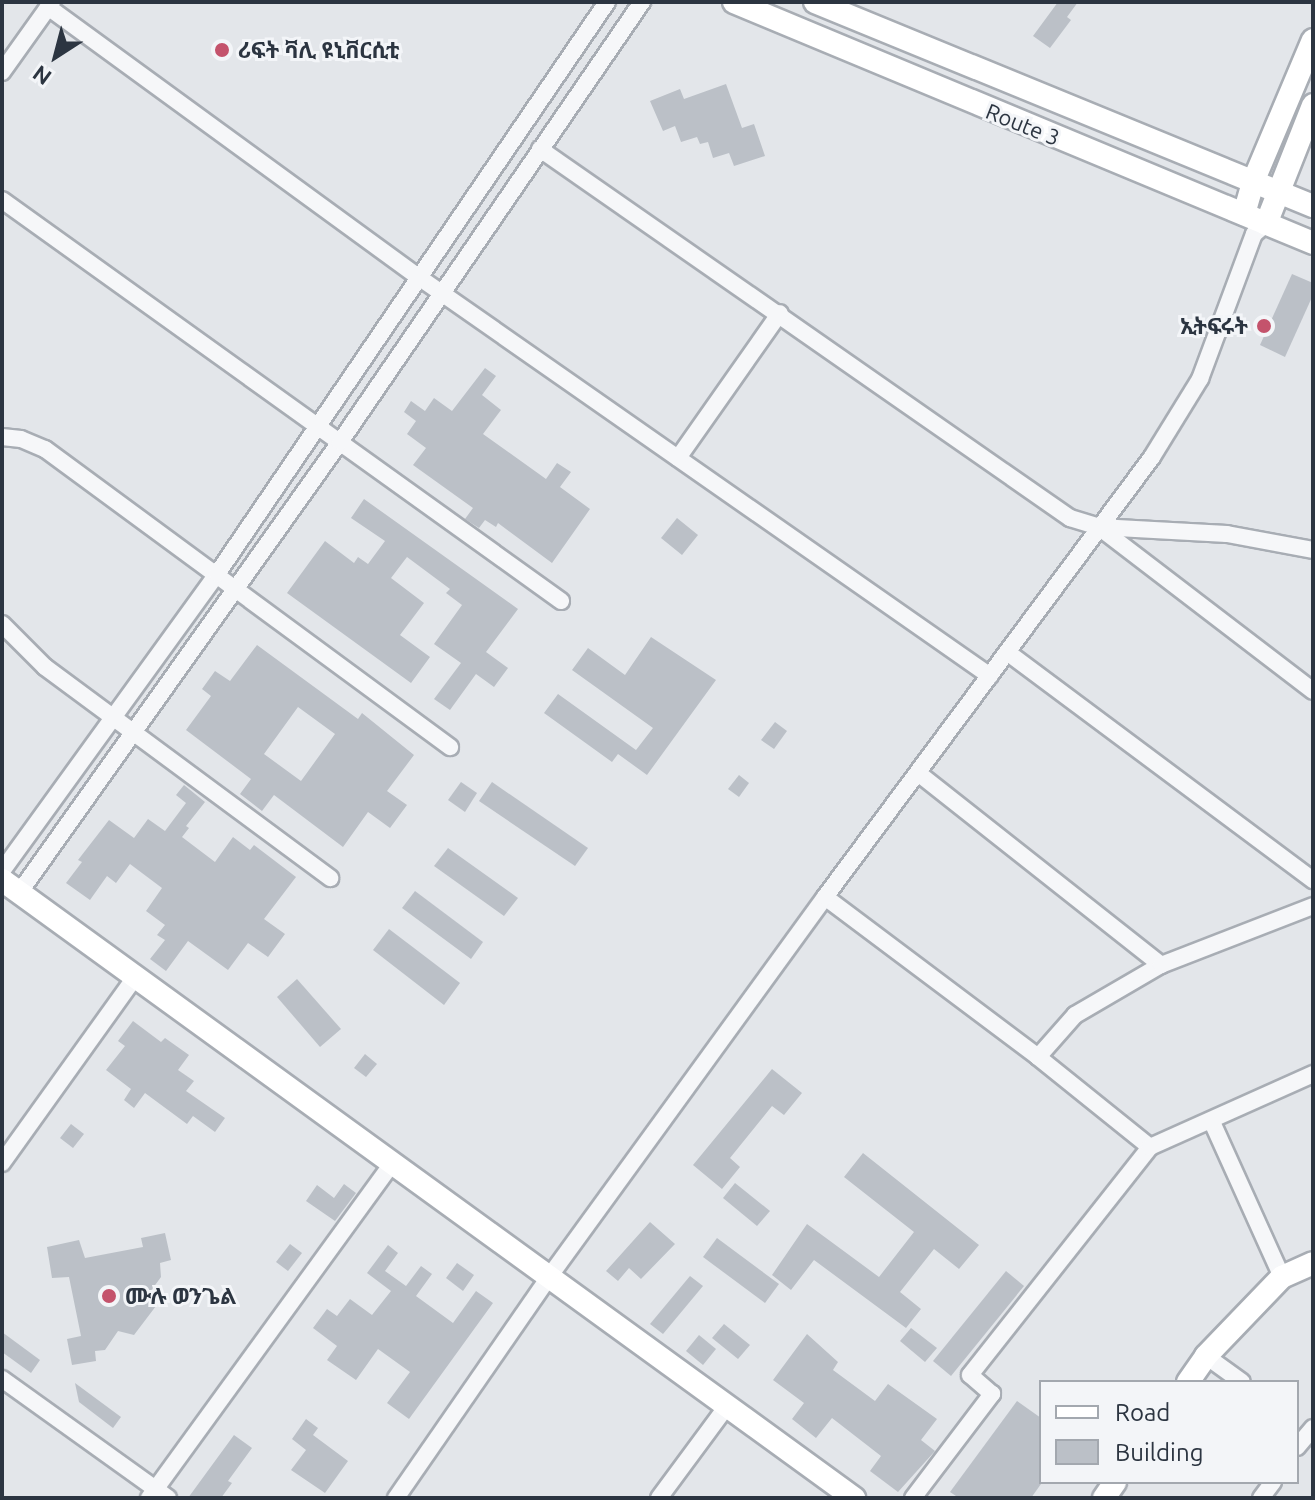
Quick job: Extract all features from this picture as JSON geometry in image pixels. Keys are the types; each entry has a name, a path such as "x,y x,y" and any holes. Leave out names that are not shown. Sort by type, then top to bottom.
{"main road":[{"name":"Route 3","path":"734,2 1255,224 1313,243"},
{"path":"815,2 1313,206"},
{"path":"1255,224 1253,182 1313,40"},
{"path":"1255,224 1277,191 1313,105"},
{"path":"7,884 854,1498"},
{"path":"1189,1380 1206,1356 1282,1277 1313,1263"}],"street":[{"path":"7,884 115,719 320,426 607,2"},
{"path":"7,884 135,733 340,442 642,2"},
{"path":"2,72 50,5 420,278 990,676"},
{"path":"540,149 780,313 1070,518 1099,527 1227,534 1313,550"},
{"path":"2,200 561,601"},
{"path":"396,1498 549,1277 825,897 1152,457 1200,379 1255,224"},
{"path":"678,458 780,313"},
{"path":"2,437 21,439 45,449 237,587 450,747"},
{"path":"1099,527 1313,691"},
{"path":"2,624 45,667 330,878"},
{"path":"1007,652 1313,880"},
{"path":"918,773 1161,965"},
{"path":"825,897 1038,1057 1150,1147"},
{"path":"1038,1057 1075,1015 1161,965 1313,906"},
{"path":"2,1163 135,977"},
{"path":"913,1498 992,1394 970,1375 1150,1147 1212,1122 1313,1074"},
{"path":"1212,1122 1282,1277"},
{"path":"2,1379 158,1495 392,1163"},
{"path":"1206,1356 1239,1380"},
{"path":"659,1498 727,1406"}],"building":[{"path":"1058,2 1078,2 1067,17 1071,20 1050,48 1033,36"},
{"path":"726,84 742,128 754,124 765,156 734,166 729,153 713,158 708,142 700,144 697,137 681,142 675,126 663,131 650,101 680,89 684,99"},
{"path":"1292,274 1313,283 1313,295 1285,357 1260,345"},
{"path":"485,368 496,376 482,395 501,410 483,434 546,479 557,463 571,472 560,487 590,509 552,563 498,523 496,527 485,520 479,528 465,519 473,508 413,465 426,448 407,434 416,421 404,412 411,401 425,411 434,398 452,411"},
{"path":"364,499 518,609 486,652 508,668 494,687 476,674 450,710 434,699 461,663 434,644 462,605 446,593 450,589 407,557 391,578 424,603 400,635 430,657 411,683 287,593 325,541 354,563 358,557 368,564 385,541 351,518"},
{"path":"677,518 698,535 682,555 661,538"},
{"path":"651,637 716,680 647,775 618,754 612,762 544,713 558,694 636,750 653,728 572,670 588,648 625,675"},
{"path":"257,645 358,719 362,713 414,755 387,791 407,805 390,828 368,812 343,847 274,795 262,811 240,794 251,779 186,730 211,696 202,689 215,671 230,681","holes":["298,707 335,734 301,781 264,754"]},
{"path":"775,722 787,731 774,749 761,740"},
{"path":"739,775 749,783 739,797 728,789"},
{"path":"461,782 477,793 465,812 448,800"},
{"path":"492,782 588,848 575,866 479,801"},
{"path":"184,785 205,802 186,826 189,828 182,837 215,862 233,837 250,850 254,845 296,877 264,919 285,934 268,957 248,943 228,970 188,941 166,971 150,959 165,940 157,935 165,925 146,911 162,888 130,864 116,883 107,876 90,900 66,883 82,862 78,860 109,820 134,838 148,819 165,831 186,803 176,795"},
{"path":"448,848 518,898 504,916 434,866"},
{"path":"415,891 483,942 471,959 402,908"},
{"path":"389,929 460,983 444,1005 373,950"},
{"path":"297,979 341,1029 320,1047 277,997"},
{"path":"133,1021 161,1042 165,1038 189,1055 178,1070 194,1081 186,1091 225,1118 215,1132 193,1116 187,1124 145,1093 134,1108 124,1100 131,1089 106,1070 125,1046 118,1041"},
{"path":"365,1054 377,1064 366,1077 354,1068"},
{"path":"772,1069 802,1093 784,1115 772,1106 730,1158 740,1167 722,1189 693,1165"},
{"path":"71,1124 84,1134 73,1148 60,1138"},
{"path":"863,1153 979,1245 959,1269 934,1249 900,1292 921,1309 906,1328 814,1260 791,1290 772,1275 807,1224 879,1277 914,1232 844,1177"},
{"path":"735,1183 770,1211 757,1226 723,1198"},
{"path":"344,1184 356,1193 335,1221 306,1201 317,1185 334,1198"},
{"path":"650,1222 675,1244 641,1279 629,1268 618,1281 606,1271"},
{"path":"165,1233 171,1260 160,1263 161,1277 150,1292 156,1306 134,1335 118,1331 105,1350 95,1351 96,1361 72,1365 67,1339 81,1336 69,1277 52,1278 47,1247 79,1240 85,1258 143,1247 141,1238"},
{"path":"717,1238 779,1284 765,1303 703,1257"},
{"path":"290,1244 302,1253 288,1271 276,1262"},
{"path":"388,1245 398,1253 385,1271 406,1286 421,1266 432,1274 416,1296 453,1323 476,1291 493,1303 409,1419 387,1403 410,1372 378,1349 356,1380 327,1360 337,1346 313,1328 327,1309 337,1316 350,1299 372,1315 391,1291 367,1273"},
{"path":"457,1263 474,1275 463,1291 446,1278"},
{"path":"1006,1271 1024,1286 951,1376 933,1361"},
{"path":"690,1276 703,1286 663,1334 650,1324"},
{"path":"724,1324 750,1345 738,1359 712,1338"},
{"path":"911,1328 937,1348 925,1362 900,1341"},
{"path":"2,1332 40,1360 31,1373 2,1352"},
{"path":"807,1334 838,1362 833,1370 875,1401 888,1384 937,1419 921,1440 935,1451 898,1492 870,1471 881,1456 832,1418 816,1438 792,1419 804,1403 773,1380"},
{"path":"699,1335 716,1349 703,1365 686,1351"},
{"path":"75,1383 121,1417 113,1428 79,1402"},
{"path":"1017,1401 1039,1417 1041,1484 1031,1498 959,1498 950,1492"},
{"path":"306,1419 318,1428 313,1435 348,1461 325,1493 291,1470 306,1450 292,1439"},
{"path":"234,1435 252,1448 228,1481 232,1483 221,1498 188,1498"}],"place":[{"name":"ሪፍት ቫሊ ዩኒቨርሲቲ","path":"222,50"},
{"name":"ኢትፍሩት","path":"1264,326"},
{"name":"ሙሉ ወንጌል","path":"109,1296"}]}
